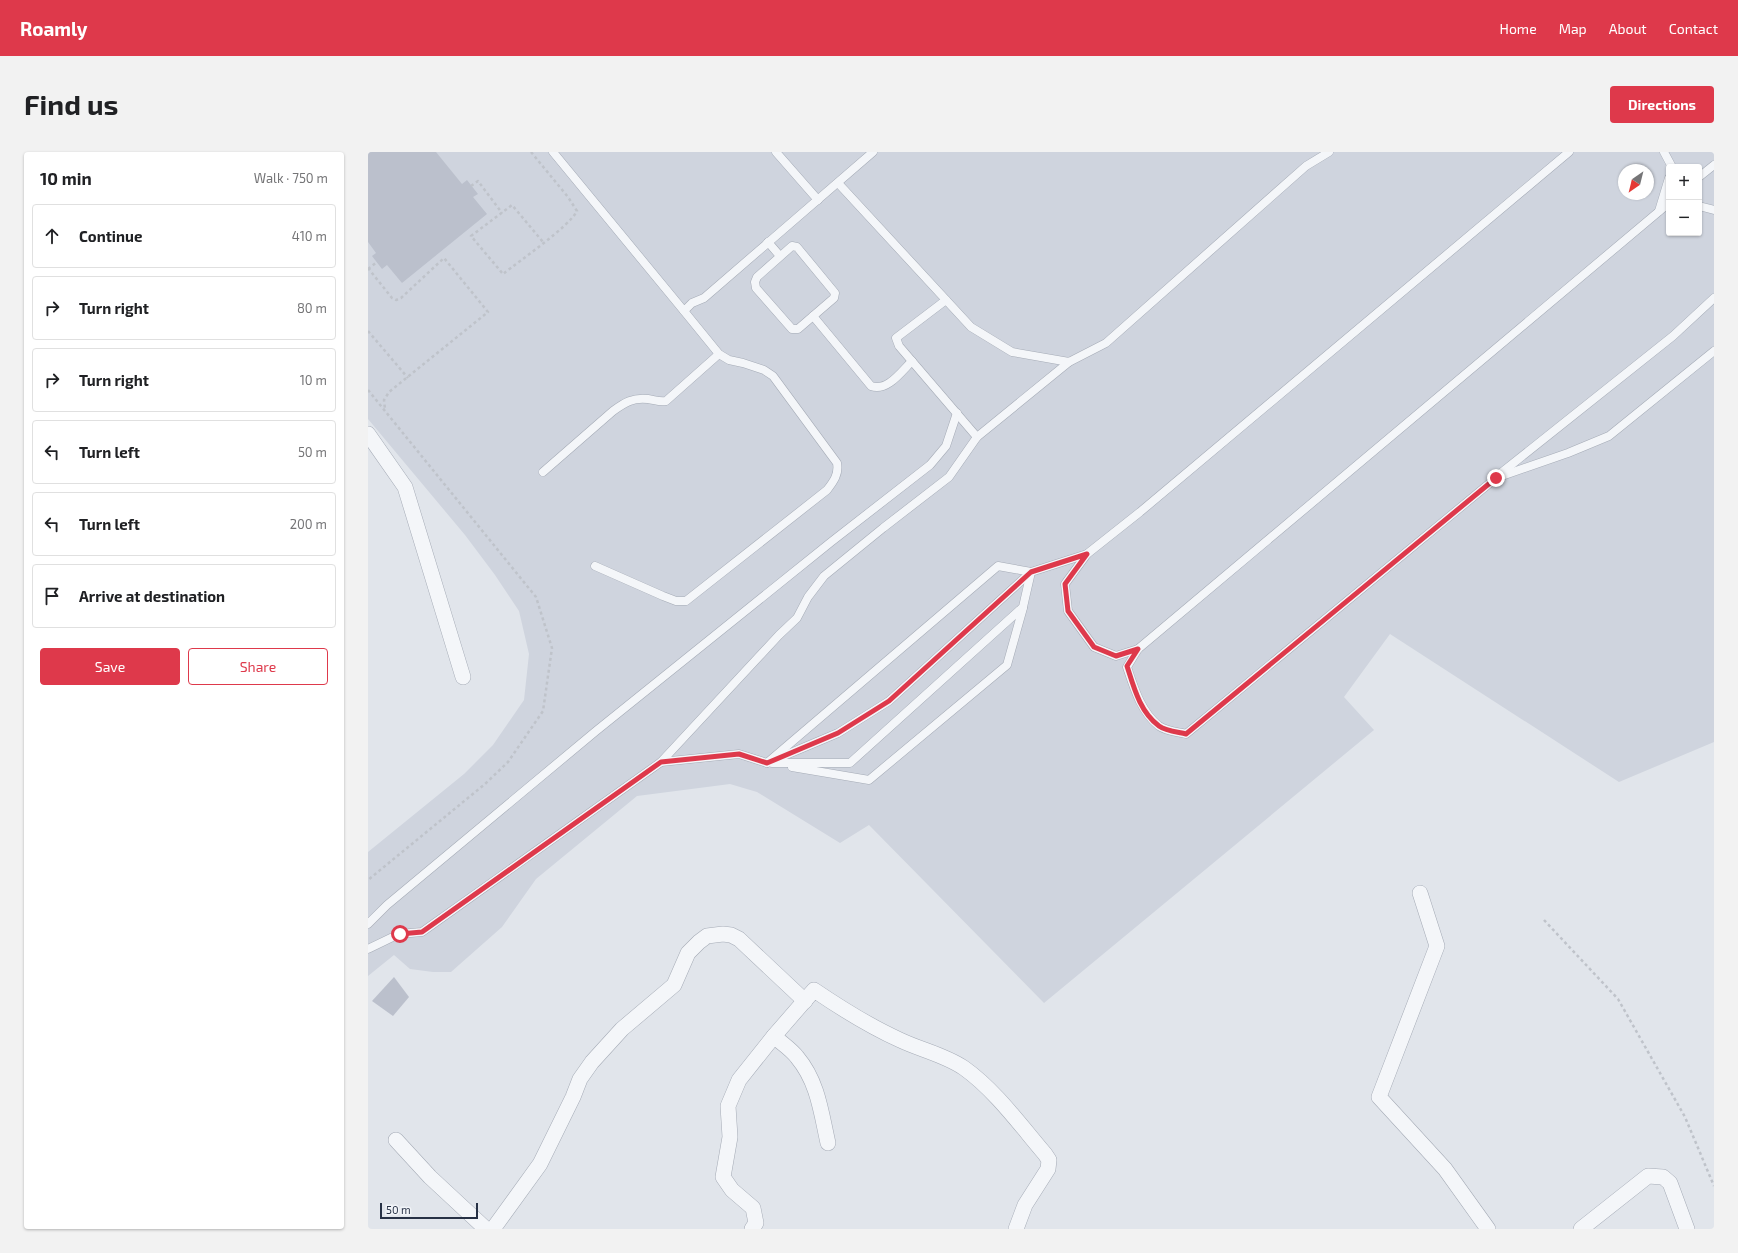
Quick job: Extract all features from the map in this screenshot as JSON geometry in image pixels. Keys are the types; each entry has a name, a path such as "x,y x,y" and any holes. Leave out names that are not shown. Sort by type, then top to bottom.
{"street":[{"path":"368,434 404,487 463,678"},
{"path":"1420,893 1437,946 1379,1097 1444,1168 1488,1229"},
{"path":"493,1229 540,1164 573,1097 580,1079 592,1062 622,1029 674,985 688,953 707,936 731,935 739,940 805,1001"},
{"path":"752,1229 756,1223 753,1208 732,1190 723,1177 730,1137 728,1106 739,1080 774,1036 814,990 849,1015 874,1028 955,1062 990,1091 1049,1160 1048,1169 1025,1205 1016,1229"},
{"path":"774,1036 796,1056 807,1071 815,1088 828,1143"},
{"path":"396,1140 430,1177 486,1229"},
{"path":"1581,1229 1648,1176 1663,1177 1670,1183 1687,1229"}],"lane":[{"path":"553,152 719,354 729,360 764,370 772,376 837,463 838,470 835,478 822,494 686,601 676,601 595,566"},
{"path":"776,152 818,200"},
{"path":"684,311 692,303 704,298 873,152"},
{"path":"368,949 400,934 422,932 661,762 779,635 797,618 808,597 824,576 949,477 977,437 1070,362 1106,343 1306,166 1329,152"},
{"path":"1138,649 1116,656 1094,647 1068,611 1065,584 1087,554 1176,482 1569,152"},
{"path":"1664,152 1670,164"},
{"path":"1702,175 1714,165"},
{"path":"838,183 971,327 1012,352 1070,362"},
{"path":"1659,211 1666,188"},
{"path":"1666,205 1138,649 1127,666 1135,691 1146,713 1160,727 1186,734 1496,478 1673,336 1714,298"},
{"path":"1702,207 1714,210"},
{"path":"1659,211 1666,209"},
{"path":"768,242 780,256"},
{"path":"792,246 797,247 834,294 834,298 812,316 798,329 792,329 756,288 756,277 792,246"},
{"path":"946,300 896,338 899,346 977,437"},
{"path":"812,316 871,386 877,388 885,386 912,361"},
{"path":"1496,478 1568,453 1609,436 1714,351"},
{"path":"543,472 625,402 639,398 658,402 666,401 719,354"},
{"path":"368,924 387,905 596,731 831,542 930,465 946,446 957,413"},
{"path":"767,763 838,733 889,701 1031,572 1087,554"},
{"path":"767,763 998,566 1031,572"},
{"path":"661,762 739,754 767,763 869,780 1006,664 1023,607 1031,572"},
{"path":"767,763 850,763 1023,607"}],"path":[{"path":"530,152 577,210 574,217 543,242 502,274 471,236 512,205 543,242"},
{"path":"471,186 478,181 502,213"},
{"path":"377,262 368,269 392,298 396,300 401,298 444,258 488,312 389,392 384,400 385,410"},
{"path":"368,331 408,378"},
{"path":"368,390 536,597 552,648 543,711 508,762 485,784 368,880"},
{"path":"1544,920 1618,999 1685,1117 1714,1186"}],"shaded area":[{"path":"368,152 1714,152 1714,742 1619,782 1390,634 1344,697 1374,730 1044,1003 869,825 840,843 757,792 730,784 637,796 536,879 502,927 451,972 433,972 410,969 394,955 368,976 368,852 464,774 493,745 524,700 529,654 519,611 495,575 465,535 368,419"}],"building":[{"path":"368,152 436,152 462,184 467,180 478,194 473,197 487,214 402,283 387,265 382,269 372,256 376,253 368,242"},
{"path":"394,977 409,997 393,1016 372,1001"}],"route":[{"path":"400,934 422,932 661,762 739,754 767,763 838,733 889,701 1031,572 1087,554 1065,584 1068,611 1094,647 1116,656 1138,649 1127,666 1135,691 1146,713 1160,727 1186,734 1496,478"}]}
